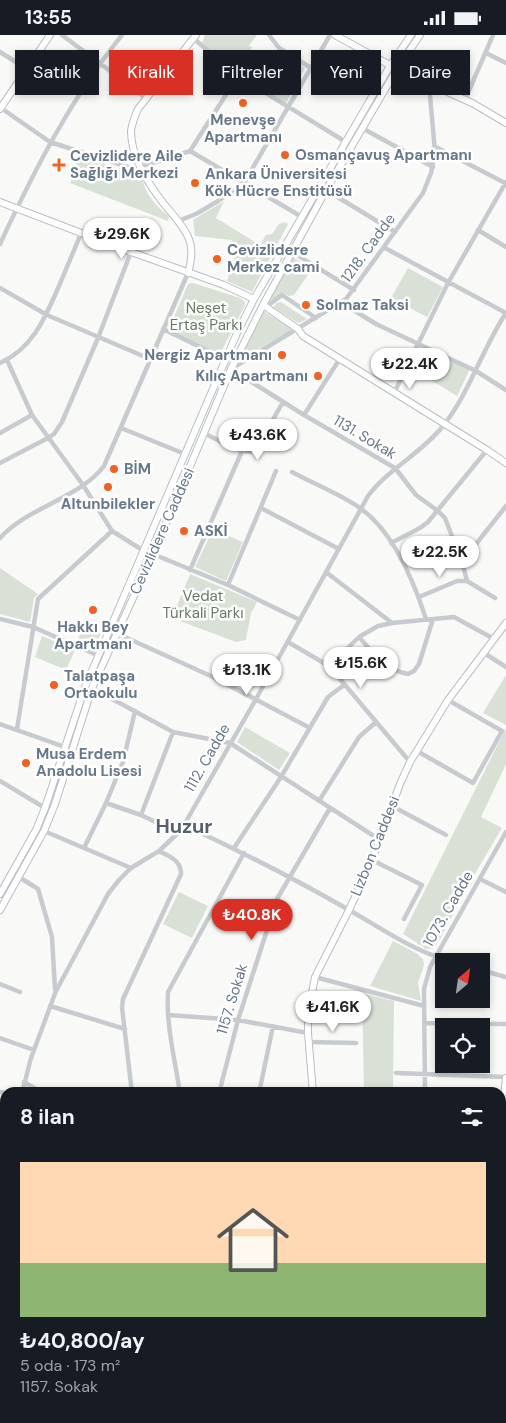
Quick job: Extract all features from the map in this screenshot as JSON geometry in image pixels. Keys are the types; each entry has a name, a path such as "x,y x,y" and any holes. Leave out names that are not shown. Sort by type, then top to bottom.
{"main road":[{"path":"40,50 50,35"},
{"path":"335,35 390,66"},
{"name":"Cevizlidere Caddesi","path":"0,894 36,830 46,808 97,655 144,551 224,359 254,299 390,66 411,35"},
{"name":"Cevizlidere Caddesi","path":"410,50 420,35"},
{"path":"188,273 191,257 190,240 178,221 149,184 135,150 131,132 133,119 146,98 195,37"},
{"name":"Cevizlidere Caddesi","path":"0,910 44,831 92,688 153,554 231,369 326,190 391,79"},
{"path":"1,108 15,87"},
{"path":"454,95 506,123"},
{"path":"0,202 224,285 254,299"},
{"path":"264,306 298,329 303,336 339,360 506,463"},
{"name":"Lizbon Caddesi","path":"313,1087 308,1033 310,996 315,977 372,860 410,762 448,700 506,623"},
{"path":"97,655 104,659"}],"street":[{"path":"62,35 146,98"},
{"path":"0,244 50,142 100,63 122,35"},
{"path":"178,221 196,214 244,183 311,68 280,48 270,35"},
{"path":"321,50 330,35"},
{"path":"465,100 493,35"},
{"path":"195,37 209,50"},
{"path":"0,52 15,61"},
{"path":"486,53 506,63"},
{"path":"1,108 50,142 142,170 190,151 226,95"},
{"path":"268,95 346,143"},
{"name":"1218. Cadde","path":"231,369 342,303 385,248 422,193 433,167 434,146 430,95"},
{"path":"362,128 433,167"},
{"path":"394,393 448,283 506,182 434,146"},
{"path":"190,151 302,217"},
{"path":"326,190 395,232"},
{"path":"478,230 506,247"},
{"path":"0,363 28,344 35,335 47,315 81,233"},
{"path":"385,248 506,313"},
{"path":"0,463 48,438 54,434 62,422 98,338 131,252"},
{"path":"292,252 354,290"},
{"path":"0,538 27,517 83,485 104,466 188,273"},
{"path":"0,287 47,315 150,359"},
{"path":"264,306 282,295 316,318"},
{"path":"342,303 376,323 476,371 506,390"},
{"name":"1112. Cadde","path":"23,1087 34,1050 56,991 108,894 131,868 159,851 184,825 361,509 378,484 432,439 445,424 476,371 495,330 506,313"},
{"path":"163,329 224,359"},
{"path":"7,360 32,415 83,485 112,531 144,551"},
{"path":"304,415 339,360"},
{"name":"1131. Sokak","path":"231,369 395,469 416,495 445,518 467,581"},
{"path":"204,433 242,451 251,453 255,451 283,402"},
{"path":"0,433 32,415"},
{"path":"121,428 185,454"},
{"path":"391,543 420,528 438,511 487,450"},
{"path":"190,571 242,451"},
{"path":"228,585 276,471"},
{"path":"292,472 361,509 378,525 406,565 426,619"},
{"path":"463,565 476,544 506,506"},
{"path":"261,508 339,549"},
{"path":"17,729 38,599 112,531"},
{"path":"153,554 190,571 228,585 300,620"},
{"path":"326,572 392,623"},
{"path":"419,597 457,581 467,581 495,598"},
{"path":"329,666 359,637 378,626 392,623 454,617 494,639"},
{"path":"0,619 33,627 97,655"},
{"path":"359,637 384,663 394,670 408,674 414,671 419,664 433,619"},
{"path":"116,633 213,677 310,728"},
{"path":"288,642 329,666 410,762"},
{"path":"484,653 506,667"},
{"path":"234,848 281,777 328,697 344,685"},
{"path":"92,688 173,732 230,743 380,840"},
{"path":"417,751 473,783 502,731 448,700"},
{"path":"84,848 123,762 135,711"},
{"path":"319,801 359,737 376,722"},
{"path":"0,725 17,729 65,747"},
{"path":"141,815 173,732"},
{"path":"0,781 46,808"},
{"path":"106,803 141,815 178,833"},
{"path":"392,805 446,835"},
{"name":"1157. Sokak","path":"221,1087 238,1020 273,909 288,877 330,808"},
{"path":"184,825 244,853 349,909 410,946 434,957"},
{"path":"44,831 131,868"},
{"name":"1073. Cadde","path":"425,1087 424,1005 426,979 434,957 506,832"},
{"path":"131,1087 122,1007 123,999 181,874 182,867 178,861 159,851"},
{"path":"179,1087 168,1015 168,992 244,853"},
{"path":"372,860 422,885 404,919"},
{"path":"19,877 38,889 52,937 56,991"},
{"path":"480,879 506,892"},
{"path":"490,973 506,977"},
{"path":"315,977 424,1005"},
{"path":"0,984 20,992"},
{"path":"50,1006 125,1029"},
{"path":"168,1015 238,1020 308,1033"},
{"path":"424,1023 506,1024"},
{"path":"260,1087 273,1026"},
{"path":"0,1039 34,1050"},
{"path":"309,1042 356,1043"},
{"path":"396,1073 506,1077"},
{"path":"24,1082 33,1087"}],"green space":[{"path":"205,35 257,35 249,46 252,47 250,50 210,50 202,43"},
{"path":"301,66 305,68 301,75"},
{"path":"272,95 290,95 286,103"},
{"path":"79,155 142,176 145,187 155,204 169,216 168,221 70,183"},
{"path":"224,201 216,218 260,245 266,235 272,234 279,224 285,222 288,224 252,292 227,281 237,250 236,243 232,242 232,240 195,236 193,220"},
{"path":"293,257 312,269 294,295 289,296 282,293 270,300"},
{"path":"408,268 443,287 427,317 391,298"},
{"name":"Neşet Ertaş Parkı","path":"193,283 240,298 245,302 220,354 171,331 170,326 188,284"},
{"path":"281,302 307,319 299,323 273,307"},
{"path":"263,311 292,329 240,359"},
{"path":"438,354 470,369 457,396 426,377"},
{"path":"213,529 243,542 226,581 195,567"},
{"path":"0,568 38,594 34,598 30,622 0,614"},
{"name":"Vedat Türkali Parkı","path":"190,574 257,602 251,613 246,640 236,642 172,618"},
{"path":"86,622 102,630 95,647 77,641"},
{"path":"42,636 75,650 66,670 35,657"},
{"path":"506,675 506,725 483,713"},
{"path":"245,727 290,753 279,770 237,742"},
{"path":"506,728 506,764 481,817 502,828 470,882 440,939 433,949 426,949 403,934"},
{"path":"179,892 208,906 192,938 163,924"},
{"path":"393,941 416,953 423,959 424,965 418,983 421,1001 370,986"},
{"path":"362,993 394,1001 393,1087 364,1087"}],"place":[{"name":"Menevşe Apartmanı","path":"243,103"},
{"name":"Osmançavuş Apartmanı","path":"285,155"},
{"name":"Cevizlidere Aile Sağlığı Merkezi","path":"59,165"},
{"name":"Ankara Üniversitesi Kök Hücre Enstitüsü","path":"195,183"},
{"name":"Cevizlidere Merkez cami","path":"217,259"},
{"name":"Solmaz Taksi","path":"306,305"},
{"name":"Nergiz Apartmanı","path":"282,355"},
{"name":"Kılıç Apartmanı","path":"318,376"},
{"name":"BİM","path":"114,469"},
{"name":"Altunbilekler","path":"108,487"},
{"name":"ASKİ","path":"184,531"},
{"name":"Hakkı Bey Apartmanı","path":"93,610"},
{"name":"Talatpaşa Ortaokulu","path":"54,685"},
{"name":"Musa Erdem Anadolu Lisesi","path":"26,763"}],"district":[{"name":"Huzur","path":"184,826"}]}
